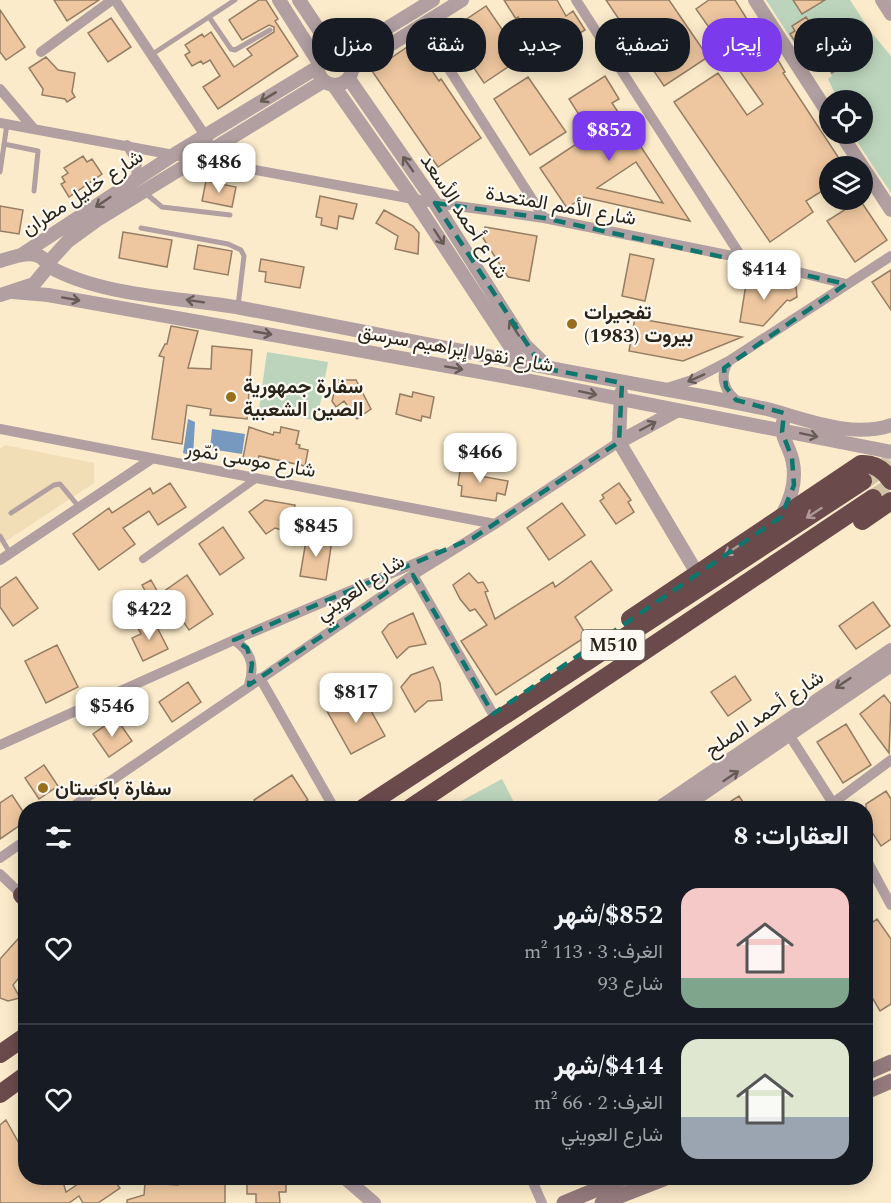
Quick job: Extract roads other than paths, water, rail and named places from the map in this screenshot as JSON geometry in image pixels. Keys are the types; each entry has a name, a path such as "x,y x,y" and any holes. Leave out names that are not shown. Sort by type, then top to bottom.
{"highway":[{"path":"410,778 493,714 697,573 861,464 870,463 879,468 891,481"},
{"name":"M510","path":"374,801 862,481"},
{"path":"422,801 547,730 882,500"},
{"path":"0,1041 18,1032"},
{"path":"0,1054 18,1042"},
{"path":"0,1082 18,1070"},
{"path":"0,1094 18,1081"}],"main road":[{"path":"873,1070 891,1062"},
{"path":"873,1089 891,1081"},
{"path":"564,1203 607,1185"},
{"path":"602,1203 648,1185"}],"street":[{"path":"41,52 114,0 222,163"},
{"path":"279,0 312,55"},
{"path":"299,0 313,18"},
{"path":"394,22 433,0"},
{"path":"432,18 462,0"},
{"path":"576,0 742,258"},
{"path":"754,0 819,99"},
{"path":"882,0 891,14"},
{"path":"351,74 406,36"},
{"name":"شارع خليل مطران","path":"6,293 39,281 47,265 76,234 140,186 175,154 312,69"},
{"name":"شارع أحمد الأسعد","path":"322,72 414,200 521,362 530,381"},
{"path":"451,72 544,218"},
{"name":"شارع أحمد الأسعد","path":"351,74 529,351 553,370"},
{"name":"شارع خليل مطران","path":"0,261 21,255 140,186 195,160 329,83 351,74"},
{"path":"0,89 34,129"},
{"name":"شارع الأمم المتحدة","path":"3,123 414,200 544,218 742,258 846,284"},
{"path":"848,144 891,210"},
{"path":"127,145 137,161 140,186"},
{"name":"شارع نقولا إبراهيم سرسق","path":"21,255 38,255 47,265 76,280 103,287 238,308 553,370 740,403 854,430 871,430 891,425"},
{"path":"662,389 692,380 729,361 891,256"},
{"name":"شارع نقولا إبراهيم سرسق","path":"6,293 48,294 530,381 891,452"},
{"path":"729,361 723,373 724,382 728,391 740,403"},
{"path":"622,383 619,442 697,573"},
{"name":"شارع العويني","path":"81,801 413,575 619,442 678,410"},
{"path":"781,517 792,497 794,485 792,458 782,429 784,413"},
{"name":"شارع موسى نمّور","path":"0,429 150,460 258,477 495,524"},
{"path":"0,560 150,460"},
{"path":"143,559 258,477"},
{"path":"0,745 234,640 473,538"},
{"path":"413,575 493,714"},
{"path":"234,640 247,648 252,664 249,685"},
{"name":"شارع أحمد الصلح","path":"691,801 891,650"},
{"name":"شارع أحمد الصلح","path":"670,801 891,665"},
{"path":"260,678 330,801"},
{"path":"786,730 832,801"},
{"path":"841,801 891,760"},
{"path":"0,858 18,846"},
{"path":"873,872 891,905"},
{"path":"0,874 18,891"},
{"path":"353,1185 375,1203"},
{"path":"534,1185 542,1203"}],"lane":[{"path":"150,55 236,0"},
{"path":"209,17 231,49 235,50 270,30"},
{"path":"0,172 4,144 3,123"},
{"path":"4,144 39,151 34,191"},
{"path":"140,186 162,207 230,215"},
{"path":"141,228 228,244 241,250 244,256 238,308"},
{"path":"11,513 54,485 60,484 79,507"},
{"path":"0,536 10,553"}],"water":[{"path":"188,419 195,422 193,456 183,453"},
{"path":"212,429 245,434 242,454 210,449"}],"tunnel":[{"path":"863,481 891,462"},
{"path":"873,498 891,487"}],"place":[{"name":"تفجيرات بيروت (1983)","path":"572,324"},
{"name":"سفارة جمهورية الصين الشعبية","path":"231,397"},
{"name":"سفارة باكستان","path":"43,788"}]}
